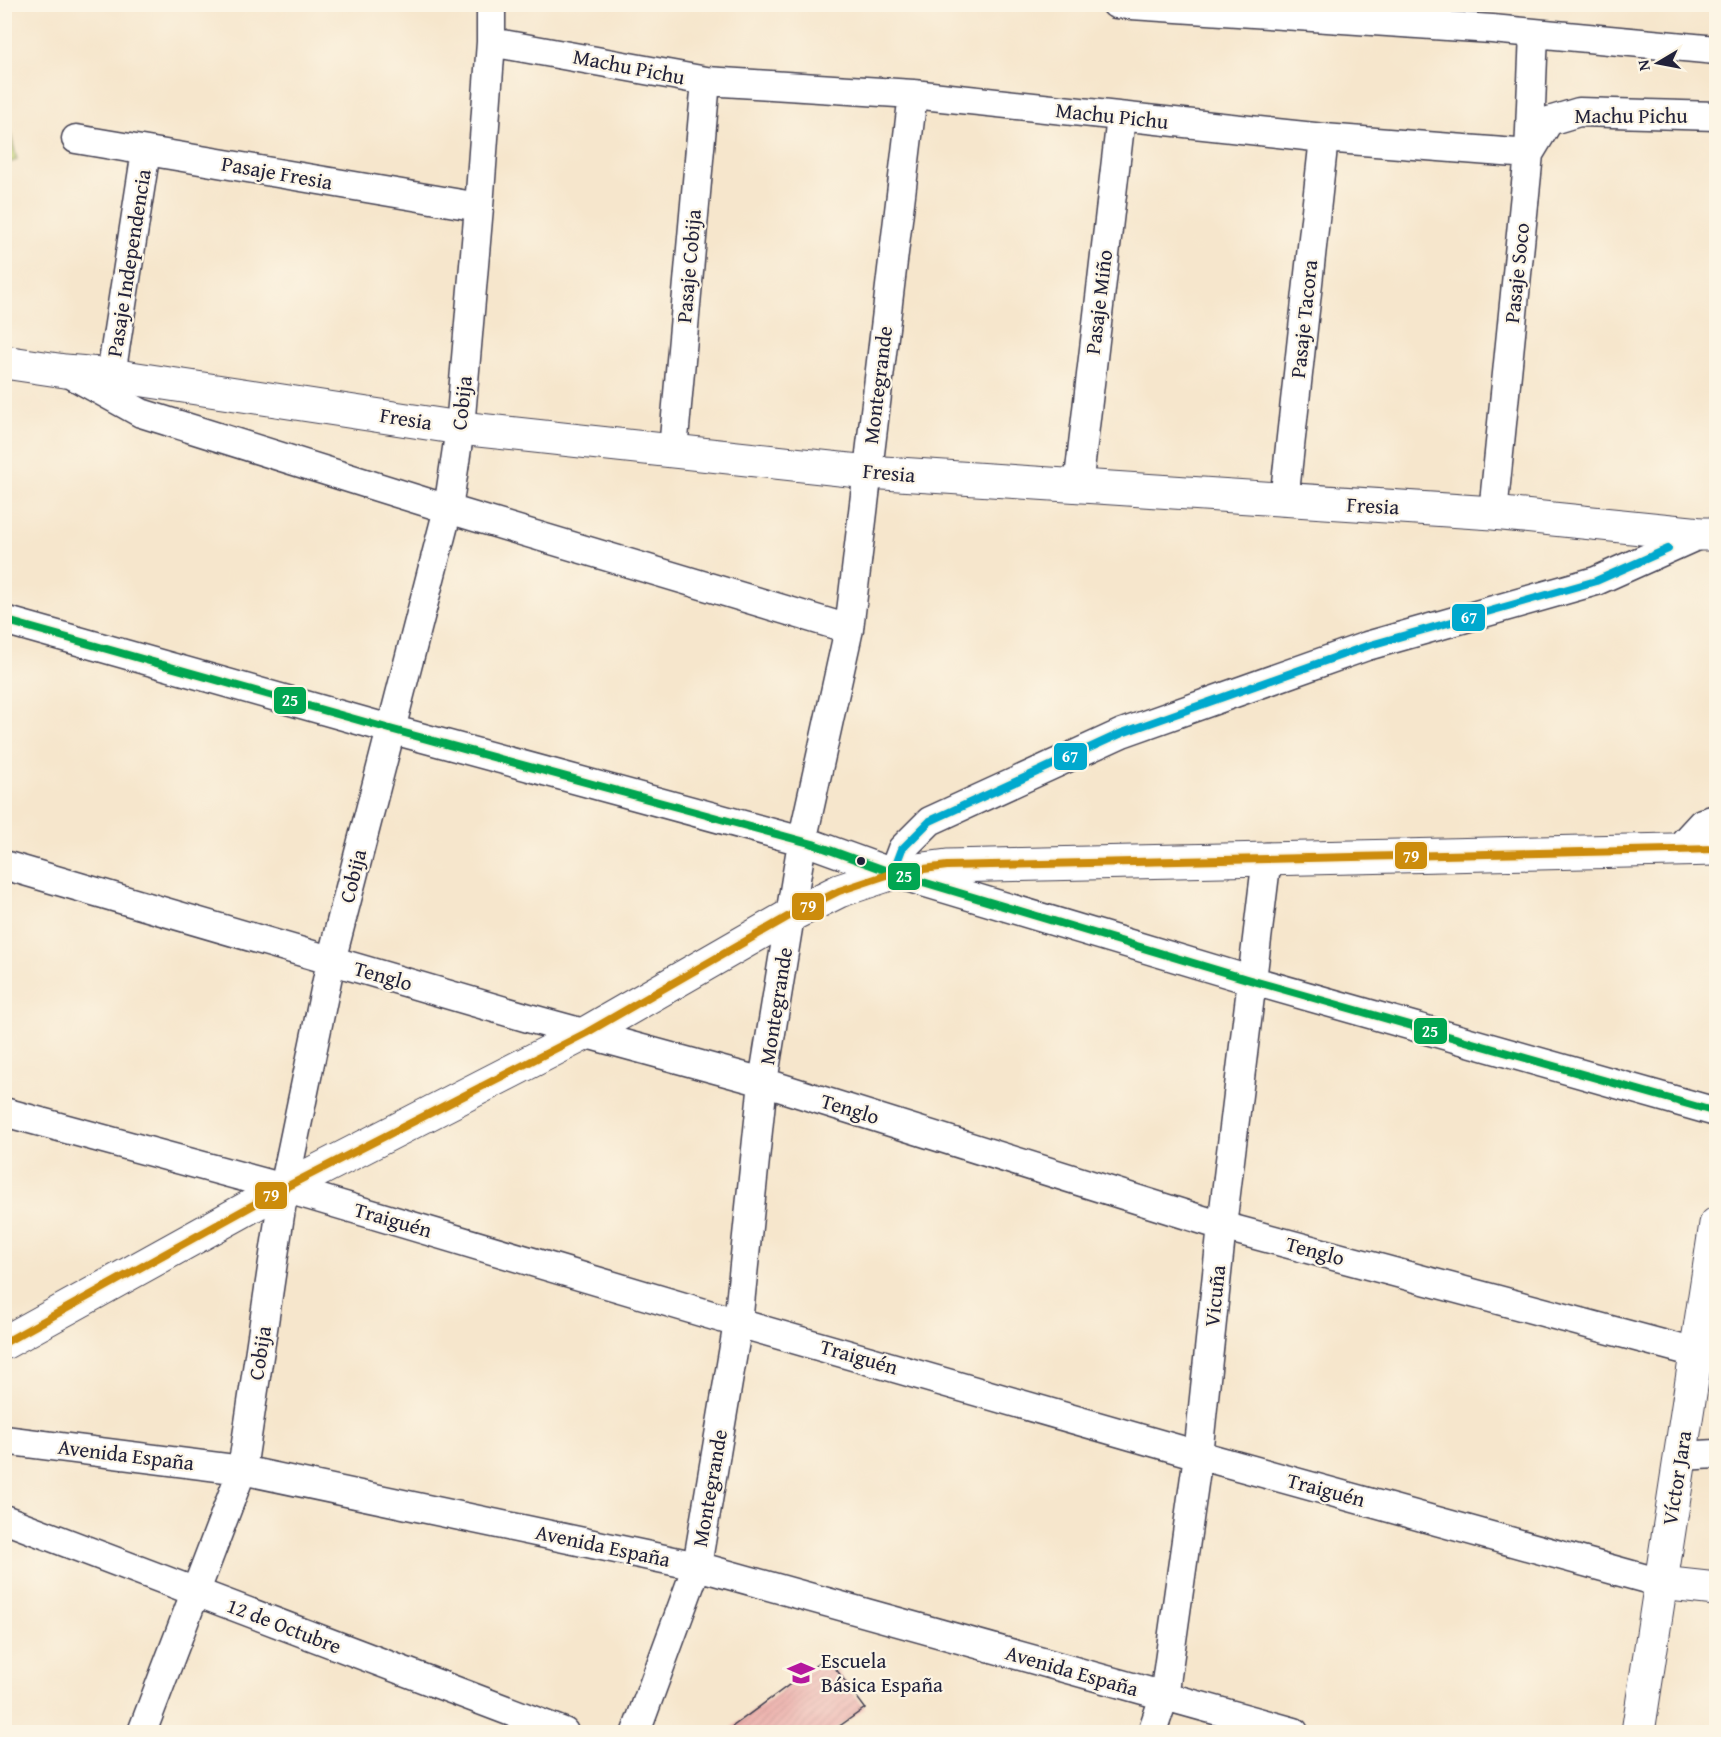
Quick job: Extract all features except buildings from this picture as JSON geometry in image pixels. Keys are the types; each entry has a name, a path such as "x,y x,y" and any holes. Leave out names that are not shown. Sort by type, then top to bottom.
{"main road":[{"name":"Fresia","path":"4,362 111,375 460,428 868,472 1493,513 1709,534"},
{"path":"4,1343 284,1188 586,1033 791,915 839,891 893,873 947,866 1266,857 1716,849"},
{"name":"Víctor Jara","path":"1638,1732 1681,1456 1705,1333 1716,1224"},
{"name":"Traiguén","path":"1661,1583 1716,1589"}],"street":[{"name":"Cobija","path":"141,1732 242,1470 284,1188 331,961 448,508 460,428 479,207 491,42 491,4"},
{"path":"1116,4 1466,27 1716,50"},
{"name":"Pasaje Soco","path":"1493,513 1529,154 1534,33"},
{"name":"Machu Pichu","path":"491,42 705,81 913,94 1324,138 1529,154 1549,121 1579,112 1716,116"},
{"name":"Pasaje Cobija","path":"673,450 705,81"},
{"name":"Montegrande","path":"636,1732 697,1566 738,1323 763,1082 802,842 849,629 913,94"},
{"name":"Pasaje Miño","path":"1078,487 1121,117"},
{"name":"Pasaje Tacora","path":"1284,501 1324,138"},
{"name":"Pasaje Fresia","path":"75,139 479,207"},
{"name":"Pasaje Independencia","path":"111,375 146,151"},
{"name":"Fresia","path":"65,371 141,413 849,629"},
{"path":"893,873 902,849 930,821 1122,733 1367,645 1596,581 1709,534"},
{"path":"4,620 802,842 893,873 1250,980 1716,1112"},
{"path":"1678,849 1702,824 1716,819"},
{"name":"Vicuña","path":"1152,1732 1164,1697 1198,1455 1222,1226 1266,857"},
{"name":"Tenglo","path":"4,865 331,961 763,1082 1222,1226 1705,1333"},
{"name":"Traiguén","path":"4,1112 284,1188 738,1323 1198,1455 1661,1583"},
{"name":"Avenida España","path":"4,1440 242,1470 697,1566 1294,1732"},
{"path":"1681,1456 1716,1454"},
{"name":"12 de Octubre","path":"4,1519 564,1732"}],"lane":[{"path":"1376,4 1466,27"}],"green space":[{"path":"4,109 17,160 5,164 4,164"}],"transit line":[{"name":"67","path":"896,865 902,849 930,821 1122,733 1367,646 1596,581 1668,549"},
{"name":"25","path":"4,620 390,729 813,844 893,873 1250,980 1716,1112"},
{"name":"79","path":"4,1343 284,1188 586,1033 791,915 839,891 893,873 947,866 1716,849"}],"place":[{"name":"Escuela Básica España","path":"801,1673"}]}
